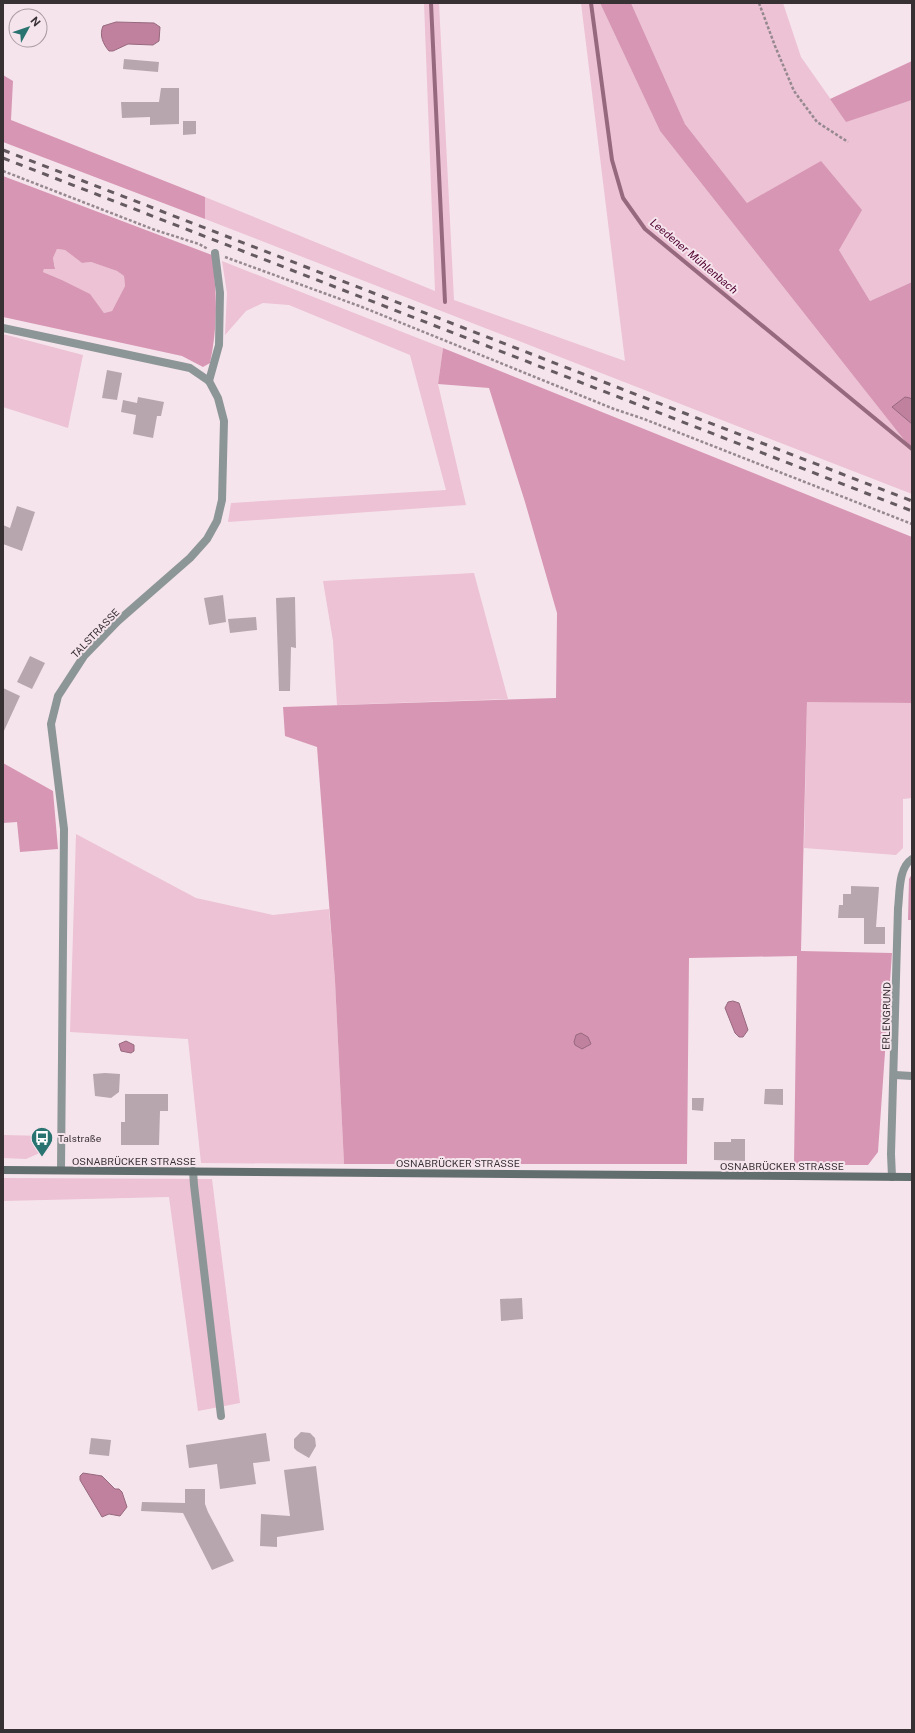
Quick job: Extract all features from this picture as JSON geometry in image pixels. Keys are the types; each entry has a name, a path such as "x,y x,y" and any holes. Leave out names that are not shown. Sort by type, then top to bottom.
{"main road":[{"name":"OSNABRÜCKER STRASSE","path":"3,1170 912,1177"}],"street":[{"path":"209,381 219,345 220,293 215,253"},
{"name":"TALSTRASSE","path":"3,328 190,368 209,381 218,398 224,421 222,500 217,521 207,539 190,558 118,622 84,656 58,696 51,724 64,829 61,1170"},
{"name":"ERLENGRUND","path":"892,1177 891,1154 895,1075 898,908 902,873 909,861 912,859"},
{"path":"895,1075 912,1076"},
{"path":"193,1171 221,1416"}],"path":[{"path":"759,3 794,91 817,122 848,142"},
{"path":"3,171 155,230 199,244 215,253 362,308 614,409 644,419 912,524"}],"shaded area":[{"path":"424,3 439,3 454,300 625,361 581,3 600,3 660,131 912,450 912,494 205,219 205,197 435,291"},
{"path":"600,3 631,3 685,124 747,203 821,161 862,210 839,250 870,301 912,282 912,450 660,131"},
{"path":"631,3 783,3 801,57 846,121 912,100 912,282 870,301 839,250 747,203 685,124"},
{"path":"116,22 154,23 160,27 159,41 153,45 128,44 113,51 109,51 102,39 101,33 103,26"},
{"path":"912,61 912,100 846,122 830,99"},
{"path":"3,75 13,81 11,120 205,197 205,219 3,142"},
{"path":"3,176 212,255 216,296 213,349 210,363 203,367 182,356 3,317","holes":["57,249 65,250 82,263 91,262 117,271 124,276 125,286 112,311 104,313 90,294 43,272 44,269 55,269 53,258"]},
{"path":"57,249 65,250 82,263 91,262 117,271 124,276 125,286 112,311 104,313 89,294 43,272 44,269 55,267 53,258"},
{"path":"222,261 443,348 438,384 466,505 228,522 231,503 446,490 410,355 289,305 263,303 246,311 225,335 227,293"},
{"path":"3,334 83,355 68,428 3,407"},
{"path":"443,348 912,537 912,703 807,702 801,951 892,953 878,1152 868,1165 794,1165 797,956 689,958 687,1164 344,1164 335,981 317,747 285,736 283,707 556,698 557,613 525,502 489,388 438,384"},
{"path":"905,397 912,400 912,424 892,407"},
{"path":"474,573 508,699 337,705 333,641 323,581"},
{"path":"807,701 912,703 912,798 903,799 903,848 896,855 804,848"},
{"path":"3,763 53,791 58,849 20,852 17,822 3,823"},
{"path":"76,834 196,898 273,915 329,909 335,981 344,1164 201,1163 188,1039 70,1032"},
{"path":"912,874 912,920 908,920 909,879"},
{"path":"733,1001 739,1003 748,1030 743,1037 739,1037 735,1033 725,1008 728,1002"},
{"path":"581,1033 588,1037 591,1044 582,1049 575,1045 574,1042 576,1035"},
{"path":"126,1041 134,1045 134,1051 131,1053 121,1051 119,1044"},
{"path":"3,1135 45,1136 42,1152 26,1159 3,1158"},
{"path":"3,1178 212,1179 240,1403 198,1411 169,1197 3,1201"},
{"path":"83,1473 102,1476 115,1489 119,1489 122,1492 127,1507 120,1516 109,1514 102,1517 80,1480 80,1476"}],"building":[{"path":"124,59 159,62 158,72 123,69"},
{"path":"161,88 179,88 179,124 150,125 150,117 122,118 121,102 159,102"},
{"path":"183,121 196,121 196,134 183,135"},
{"path":"107,370 122,373 117,400 102,398"},
{"path":"138,397 164,402 161,416 157,416 153,438 133,434 136,415 121,412 123,400 137,403"},
{"path":"17,506 35,512 22,551 3,544 3,525 10,528"},
{"path":"223,595 226,622 209,625 204,598"},
{"path":"295,597 296,648 291,647 290,691 279,691 276,598"},
{"path":"256,617 257,630 230,633 228,619"},
{"path":"30,656 45,663 32,689 17,682"},
{"path":"3,688 20,696 3,733"},
{"path":"851,886 879,887 876,927 885,927 885,944 864,944 864,918 838,918 839,905 843,905 843,894 851,894"},
{"path":"93,1074 120,1074 119,1092 111,1098 95,1096"},
{"path":"765,1089 783,1089 783,1105 764,1104"},
{"path":"125,1094 168,1094 168,1111 160,1111 159,1145 121,1145 121,1122 125,1122"},
{"path":"692,1098 704,1098 703,1111 692,1110"},
{"path":"731,1139 745,1139 745,1161 714,1160 714,1142 731,1142"},
{"path":"522,1298 523,1319 501,1321 500,1299"},
{"path":"301,1432 310,1433 315,1438 316,1446 309,1458 294,1448 294,1439"},
{"path":"266,1433 270,1461 253,1463 256,1484 220,1489 217,1464 189,1468 186,1445"},
{"path":"91,1438 111,1440 109,1456 89,1454"},
{"path":"316,1466 324,1530 277,1537 277,1547 260,1546 261,1514 290,1516 284,1470"},
{"path":"185,1489 205,1489 205,1504 208,1512 234,1561 212,1570 183,1513 141,1511 142,1502 185,1503"}],"waterway":[{"path":"431,3 445,302"},
{"name":"Leedener Mühlenbach","path":"591,3 612,160 623,198 645,229 912,449"}],"railway":[{"path":"3,150 912,501"},
{"path":"3,158 912,511"}],"place":[{"name":"Talstraße","path":"42,1158"}]}
